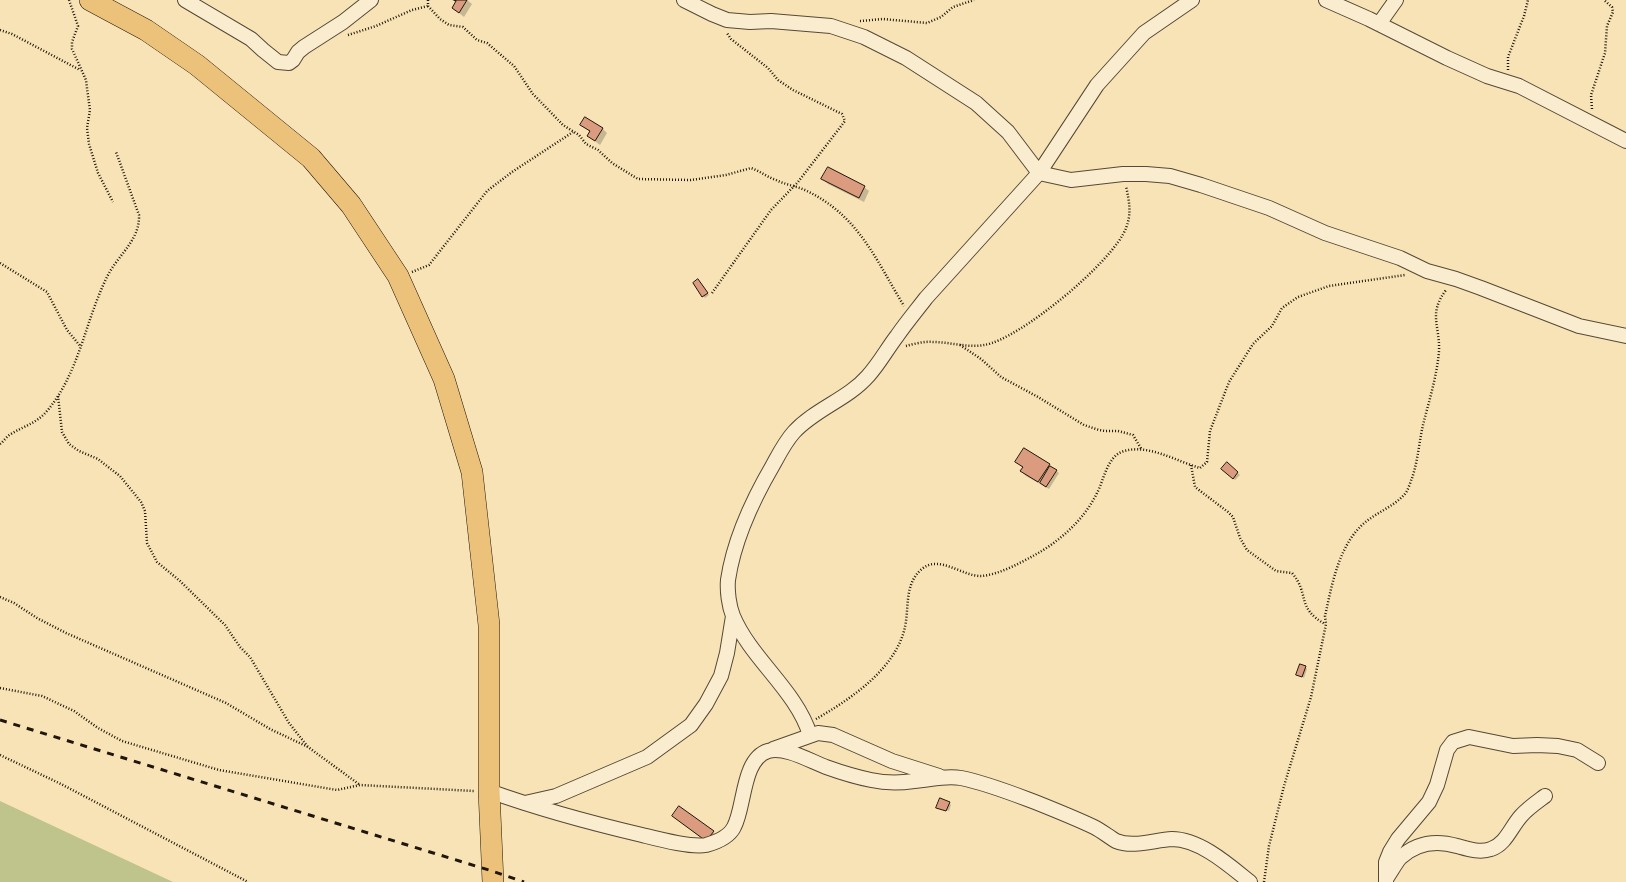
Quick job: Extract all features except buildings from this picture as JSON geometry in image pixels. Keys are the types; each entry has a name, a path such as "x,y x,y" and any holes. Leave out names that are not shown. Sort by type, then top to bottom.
{"highway":[{"path":"103,2 197,65 311,158 351,205 398,276 444,379 472,472 489,625 489,791 493,882"}],"street":[{"path":"185,0 251,39 278,62 286,64 293,60 298,52 304,47 343,22 371,0"},
{"path":"684,0 727,20 750,22 771,21 831,26 864,37 906,58 976,103 1008,132 1039,173 1070,180 1123,174 1170,176 1269,208 1325,233 1400,258 1427,271 1456,279 1579,326 1626,336"},
{"path":"941,777 892,760 833,735 808,730 781,683 746,638 733,616 728,582 735,549 757,493 785,444 794,432 816,412 854,388 868,376 910,318 1039,173 1107,73 1144,34 1192,0"},
{"path":"1326,0 1380,24 1447,58 1487,76 1512,83 1626,140"},
{"path":"1380,24 1396,0"},
{"path":"522,803 556,796 647,757 691,725 706,704 721,676 727,653 733,616"},
{"path":"489,791 522,803 670,842 705,845 724,838 734,827 749,773 759,756 808,730"},
{"path":"1386,880 1386,862 1390,852 1398,839 1429,802 1437,785 1447,750 1453,742 1469,737 1513,746 1558,746 1577,750 1598,763"},
{"path":"769,750 794,753 826,767 874,780 898,783 941,777 959,778 976,782 1011,793 1076,819 1097,828 1118,842 1142,843 1175,839 1187,842 1200,847 1225,862 1250,882"},
{"path":"1386,880 1400,858 1415,847 1430,842 1452,845 1471,850 1489,850 1498,846 1511,832 1521,816 1545,796"}],"path":[{"path":"69,0 78,26 72,46 75,59 86,80 90,102 87,128 91,153 98,173 113,202"},
{"path":"428,0 428,6 444,22 463,27 477,40 487,43 514,66 533,94 563,125 590,147 598,150 612,162 638,179 691,180 726,175 751,168 775,180 794,185 822,199 848,219 867,243 910,318"},
{"path":"859,21 883,19 927,23 942,17 953,7 974,0"},
{"path":"1512,83 1508,76 1508,57 1524,16 1528,0"},
{"path":"1604,0 1612,7 1613,11 1607,26 1606,48 1593,89 1591,105 1593,115 1605,130"},
{"path":"343,36 376,26 416,8 428,6"},
{"path":"0,30 12,34 81,70"},
{"path":"712,292 771,210 794,185 845,121 842,114 793,90 778,80 768,68 731,39 726,33"},
{"path":"398,276 420,270 429,265 488,191 512,172 573,132"},
{"path":"0,444 11,434 34,423 48,410 58,396 81,347 108,275 136,235 139,225 139,215 116,152"},
{"path":"887,351 932,341 959,345 984,345 1010,335 1067,295 1097,268 1120,240 1126,229 1130,215 1130,203 1123,174"},
{"path":"0,263 47,292 67,330 81,347"},
{"path":"808,730 864,686 884,667 892,656 904,633 911,585 914,577 922,568 935,564 946,565 971,575 981,576 1023,562 1039,553 1076,524 1098,493 1113,457 1125,451 1143,450 1172,457 1200,468 1207,462 1210,431 1229,382 1253,344 1272,326 1278,312 1282,308 1298,297 1328,286 1427,271"},
{"path":"1264,882 1269,846 1284,786 1311,697 1326,624 1325,616 1340,561 1353,537 1369,519 1405,494 1412,478 1432,391 1439,350 1435,322 1437,308 1439,300 1456,279"},
{"path":"959,345 981,359 1001,377 1038,397 1084,425 1105,432 1118,431 1133,435 1143,450"},
{"path":"58,396 62,432 69,444 79,451 98,459 120,476 141,502 145,511 147,543 157,562 180,581 225,625 240,647 250,657 289,723 308,747"},
{"path":"1191,464 1195,487 1233,517 1240,538 1247,550 1276,571 1292,573 1299,583 1308,611 1318,620 1326,624"},
{"path":"0,596 66,633 226,703 270,729 308,747 360,785"},
{"path":"0,688 42,696 74,710 98,728 122,741 211,768 338,790 360,785 489,791"},
{"path":"0,755 61,784 248,882"}],"green space":[{"path":"0,801 173,882 0,882"}],"railway":[{"path":"0,720 524,882"}]}
